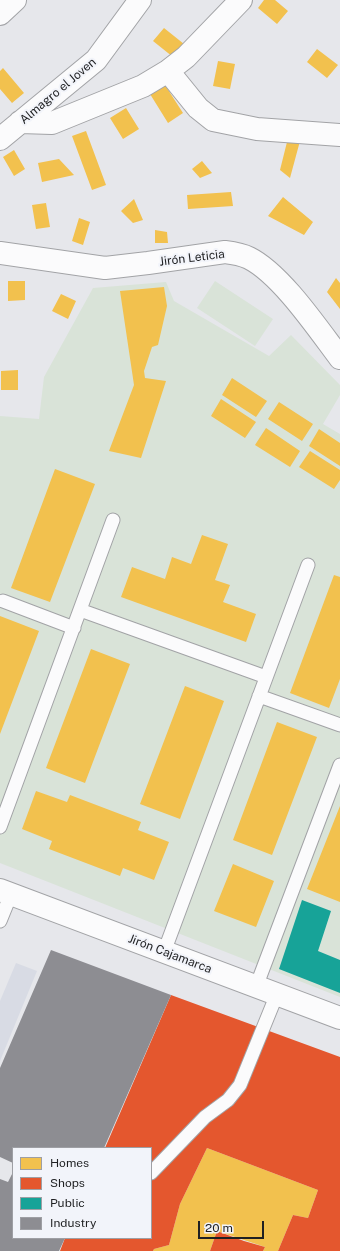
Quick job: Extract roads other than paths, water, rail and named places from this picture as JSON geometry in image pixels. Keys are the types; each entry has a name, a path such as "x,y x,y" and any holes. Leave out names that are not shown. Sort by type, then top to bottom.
{"street":[{"path":"0,14 15,0"},
{"name":"Almagro el Joven","path":"0,139 96,60 140,0"},
{"path":"20,122 52,123 143,86 186,58 241,0"},
{"path":"168,71 198,108 213,120 257,129 340,135"},
{"name":"Jirón Leticia","path":"0,253 105,268 225,252 237,254 250,259 265,270 294,299 340,358"},
{"name":"Jirón Cajamarca","path":"6,892 340,1018"}],"lane":[{"path":"0,827 113,520"},
{"path":"164,952 308,564"},
{"path":"3,601 74,628"},
{"path":"80,610 266,678"},
{"path":"259,696 340,725"},
{"path":"256,987 340,765"},
{"path":"0,921 6,892"},
{"path":"152,1172 205,1116 228,1100 240,1085 277,994"}]}
